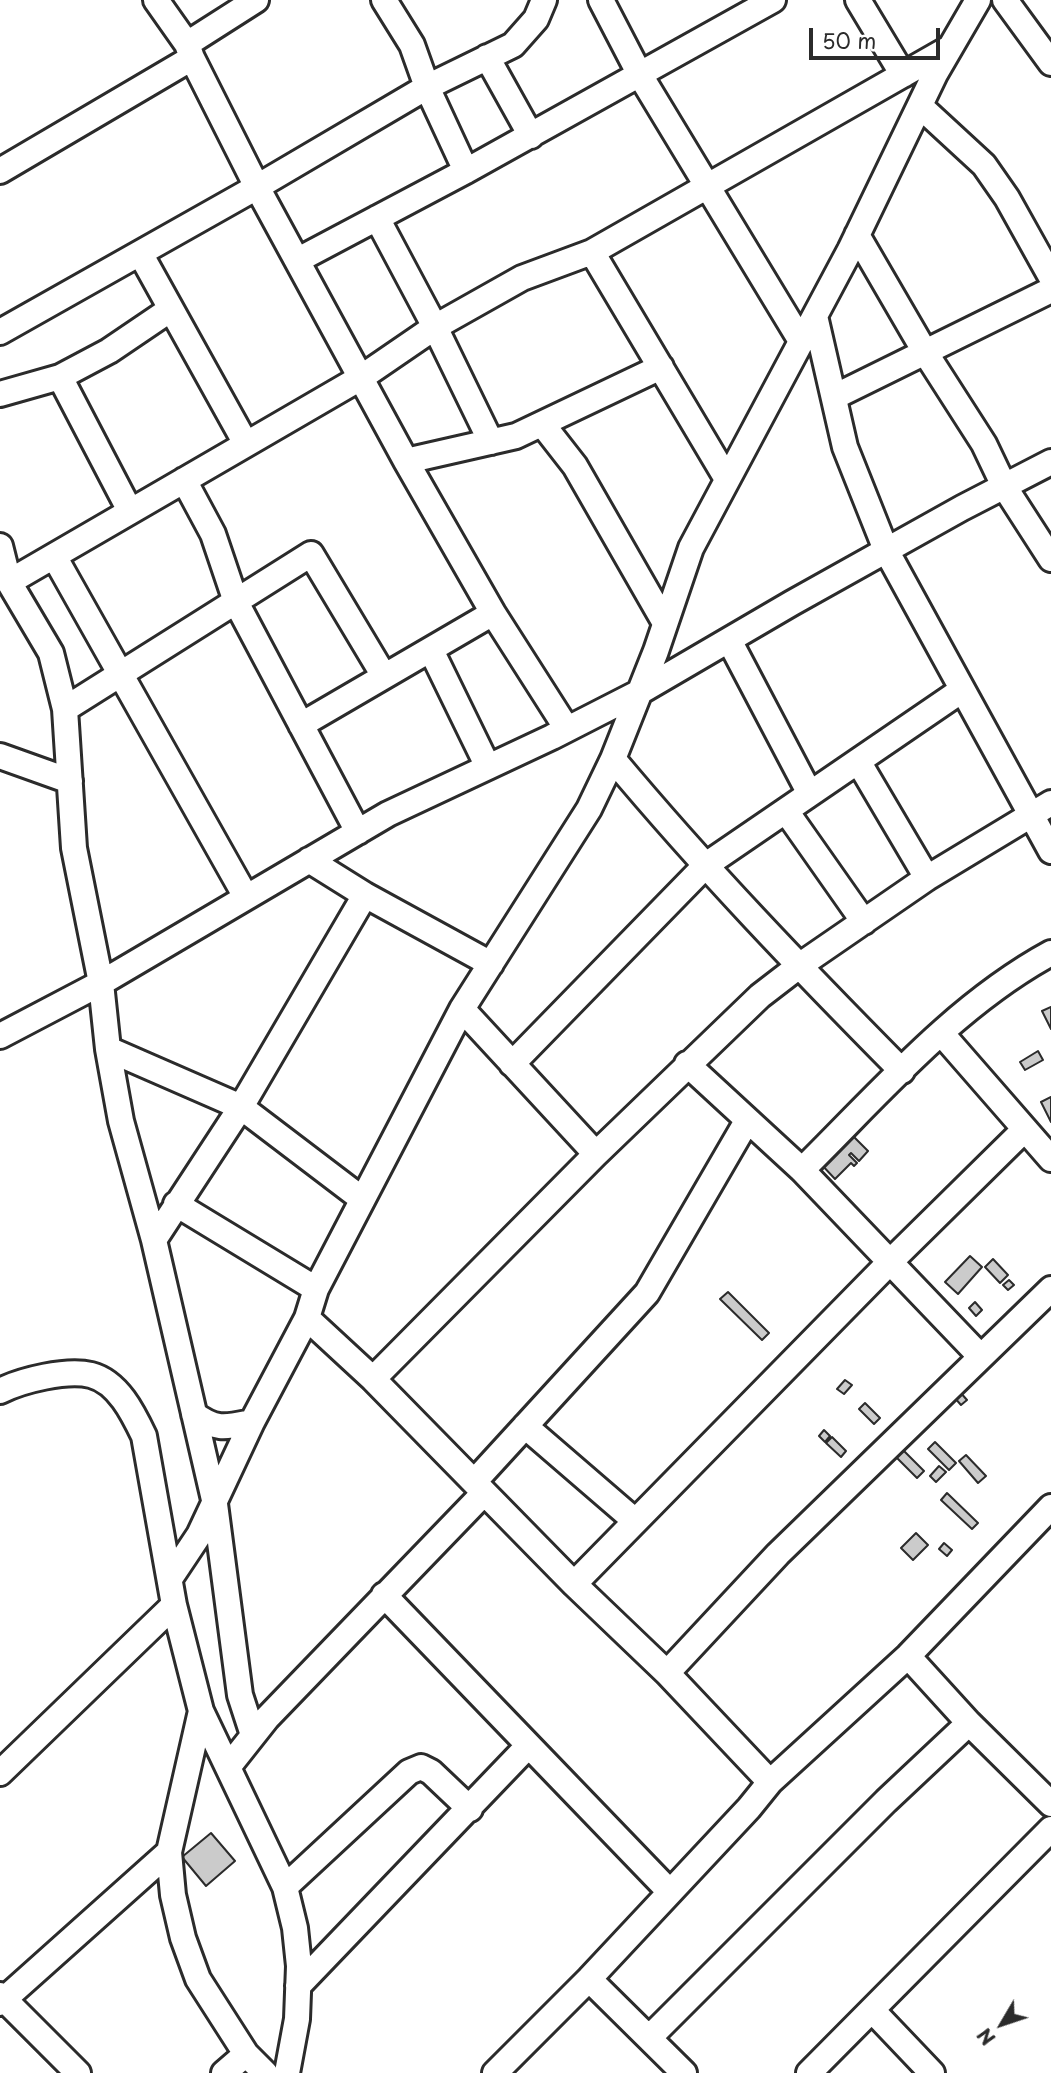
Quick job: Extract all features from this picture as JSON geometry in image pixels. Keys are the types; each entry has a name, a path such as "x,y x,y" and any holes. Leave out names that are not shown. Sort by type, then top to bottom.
{"street":[{"path":"156,0 189,51 257,187 407,461 493,613 567,729"},
{"path":"0,171 189,51 257,0"},
{"path":"384,0 412,45 427,87 466,172"},
{"path":"0,332 257,187 427,87 513,44 536,19 544,0"},
{"path":"601,0 640,75 801,341"},
{"path":"858,0 903,75"},
{"path":"171,1577 199,1535 215,1504 252,1422 306,1318 316,1289 462,1009 589,809 613,759 691,548 857,235 950,48 978,0"},
{"path":"1005,0 1051,64"},
{"path":"298,260 531,136 759,4"},
{"path":"9,582 362,377 435,327 522,278 592,251 950,48"},
{"path":"487,57 531,136"},
{"path":"920,106 984,165 1007,198 1051,277"},
{"path":"377,218 435,327 491,442"},
{"path":"857,235 925,352 984,444 1004,486 1051,559"},
{"path":"592,251 727,479"},
{"path":"140,253 246,444"},
{"path":"834,397 1051,290"},
{"path":"0,394 60,377 109,351 171,309"},
{"path":"815,316 845,447 886,550 962,690 1041,808 1051,851"},
{"path":"407,461 516,436 661,367"},
{"path":"60,377 131,511"},
{"path":"543,425 575,466 596,500 665,623"},
{"path":"0,1036 101,983 388,814 638,693 886,550 1051,462"},
{"path":"184,480 213,534 236,602 358,832"},
{"path":"0,546 9,582 51,653 65,709 74,848 101,983 108,1049 121,1121 154,1240 215,1504 240,1695 253,1735"},
{"path":"65,709 311,554 384,676"},
{"path":"54,556 246,897"},
{"path":"301,725 493,613"},
{"path":"729,640 810,794"},
{"path":"430,650 488,767"},
{"path":"512,1064 706,865 962,690"},
{"path":"0,757 69,781"},
{"path":"613,759 660,815 799,966 902,1071"},
{"path":"858,761 927,878"},
{"path":"373,1380 596,1154 760,996 927,878 1041,808"},
{"path":"786,811 864,922"},
{"path":"309,860 365,895 491,964"},
{"path":"154,1240 241,1107 365,895"},
{"path":"802,1170 942,1034 1020,970 1051,953"},
{"path":"462,1009 596,1154"},
{"path":"942,1034 1051,1159"},
{"path":"108,1049 241,1107 362,1199"},
{"path":"687,1064 802,1170 980,1356"},
{"path":"229,1766 253,1735 384,1595 479,1488 525,1426 646,1293 747,1121"},
{"path":"573,1584 1024,1130"},
{"path":"176,1204 316,1289"},
{"path":"667,1673 778,1554 980,1356 1047,1300"},
{"path":"306,1318 373,1380 573,1584 667,1673 770,1782"},
{"path":"0,1391 51,1374 92,1375 112,1387 124,1399 144,1436 174,1605 201,1710 285,1887 295,1928 297,2019 287,2073"},
{"path":"194,1414 206,1423 219,1427 252,1422"},
{"path":"525,1426 634,1520"},
{"path":"495,2073 589,1979 770,1782 908,1657 1051,1507"},
{"path":"384,1595 670,1892"},
{"path":"0,1773 174,1605"},
{"path":"908,1657 969,1723 1051,1804"},
{"path":"201,1710 169,1852 173,1895 183,1938 198,1979 246,2054 265,2073"},
{"path":"649,2038 969,1723"},
{"path":"298,1986 528,1746"},
{"path":"285,1887 409,1772 421,1767 431,1772 470,1809"},
{"path":"809,2073 1051,1829"},
{"path":"78,2073 1,1999 169,1852"},
{"path":"589,1979 684,2073"},
{"path":"872,2010 932,2073"},
{"path":"224,2073 246,2054"}],"building":[{"path":"1051,1007 1051,1029 1042,1011"},
{"path":"1038,1051 1043,1060 1025,1070 1020,1062"},
{"path":"1051,1097 1051,1122 1041,1102"},
{"path":"850,1133 868,1151 859,1161 851,1153 849,1155 857,1163 854,1166 851,1163 835,1179 820,1163"},
{"path":"970,1256 982,1267 958,1294 945,1282"},
{"path":"993,1259 1008,1275 1000,1283 985,1267"},
{"path":"1009,1280 1014,1285 1008,1290 1003,1285"},
{"path":"728,1292 769,1333 762,1340 720,1299"},
{"path":"975,1302 982,1310 976,1316 969,1308"},
{"path":"845,1380 852,1385 844,1394 837,1389"},
{"path":"960,1392 967,1400 961,1405 954,1397"},
{"path":"865,1403 880,1418 874,1424 859,1409"},
{"path":"824,1430 830,1436 825,1442 819,1436"},
{"path":"832,1437 846,1451 841,1457 826,1443"},
{"path":"895,1442 924,1471 917,1478 888,1449"},
{"path":"935,1442 956,1463 949,1470 928,1449"},
{"path":"966,1455 986,1476 978,1483 959,1461"},
{"path":"939,1466 946,1472 936,1482 930,1476"},
{"path":"947,1493 978,1523 972,1529 941,1500"},
{"path":"916,1533 928,1545 913,1560 901,1548"},
{"path":"944,1543 952,1550 947,1556 939,1549"},
{"path":"211,1833 235,1861 206,1886 182,1857"}]}
